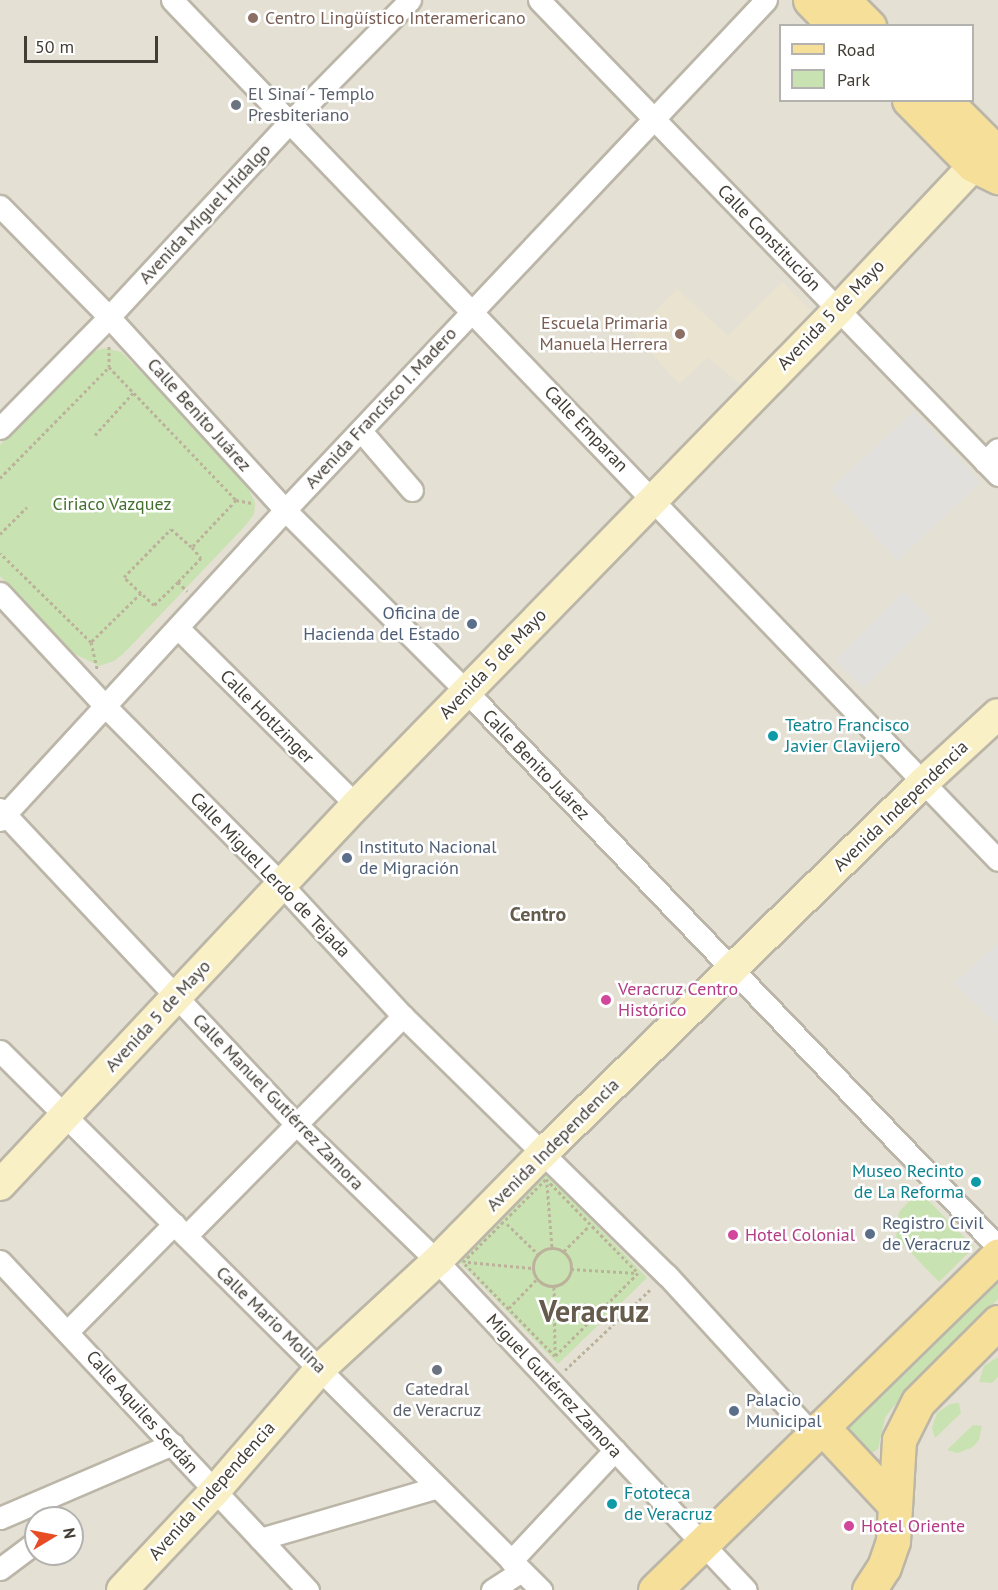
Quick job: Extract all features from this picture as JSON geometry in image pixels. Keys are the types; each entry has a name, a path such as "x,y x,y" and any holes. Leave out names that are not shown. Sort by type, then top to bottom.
{"main road":[{"path":"810,0 833,24"},
{"path":"843,0 867,24"},
{"path":"912,102 990,164"},
{"path":"945,102 990,164"},
{"path":"655,1590 998,1256"},
{"path":"869,1590 884,1567 893,1541 898,1440 918,1402 998,1322"},
{"path":"817,1431 894,1504"}],"street":[{"name":"Calle Emparan","path":"172,0 288,124 473,311 998,860"},
{"name":"Avenida Miguel Hidalgo","path":"0,428 109,317 288,124 410,0"},
{"name":"Calle Constitución","path":"539,0 838,309 994,462"},
{"name":"Avenida Francisco I. Madero","path":"2,814 106,707 285,510 766,0"},
{"name":"Avenida 5 de Mayo","path":"0,1185 281,884 466,691 838,309 990,164"},
{"name":"Calle Benito Juárez","path":"0,206 109,317 285,510 466,691 998,1246"},
{"path":"361,431 412,490"},
{"name":"Calle Miguel Lerdo de Tejada","path":"0,593 106,707 281,884 545,1166 597,1218 667,1275 817,1431"},
{"name":"Calle Hotlzinger","path":"178,628 356,805"},
{"name":"Avenida Independencia","path":"122,1590 214,1492 321,1368 450,1261 545,1166 732,970 998,714"},
{"name":"Calle Manuel Gutiérrez Zamora","path":"2,814 297,1125 450,1261"},
{"path":"68,1331 297,1125 403,1016"},
{"name":"Calle Mario Molina","path":"0,1051 321,1368 541,1590"},
{"name":"Calle Aquiles Serdán","path":"0,1261 68,1331 173,1444 214,1492 308,1590"},
{"name":"Miguel Gutiérrez Zamora","path":"450,1261 501,1315 551,1383 746,1590"},
{"path":"0,1518 173,1444"},
{"path":"492,1590 516,1566 615,1450"},
{"path":"260,1539 438,1487"},
{"path":"0,1569 24,1551"}],"path":[{"path":"0,478 109,367 236,500 192,547"},
{"path":"95,435 133,393"},
{"path":"0,534 27,507"},
{"path":"171,530 192,547 201,558 154,604 141,593 124,577 171,530"},
{"path":"0,553 91,642 141,593"},
{"path":"450,1261 545,1166"},
{"path":"545,1166 597,1218 638,1273"},
{"path":"545,1166 552,1248"},
{"path":"496,1214 538,1254"},
{"path":"563,1251 597,1218"},
{"path":"552,1248 563,1251 571,1262 566,1281 554,1287 537,1280 532,1268 538,1254 552,1248"},
{"path":"450,1261 532,1268"},
{"path":"450,1261 501,1315 555,1356"},
{"path":"571,1269 638,1273"},
{"path":"555,1356 638,1273"},
{"path":"551,1383 667,1275"},
{"path":"501,1315 537,1280"},
{"path":"554,1287 555,1356"}],"shaded area":[{"path":"0,0 998,0 998,1590 0,1590"},
{"name":"Escuela Primaria Manuela Herrera","path":"782,282 817,316 745,389 708,357 679,384 633,333 677,289 728,336"},
{"path":"914,411 981,483 897,560 831,489"},
{"path":"904,591 932,619 863,689 835,660"},
{"path":"998,943 998,1026 954,983"}],"green space":[{"name":"Ciriaco Vazquez","path":"104,348 121,352 178,409 245,482 255,503 254,514 245,526 124,653 114,661 99,666 75,654 0,576 0,445 69,371 88,354"},
{"path":"545,1172 647,1278 558,1364 456,1258"},
{"path":"919,1191 974,1247 939,1282 896,1237 899,1212"},
{"path":"998,1276 998,1299 893,1407 885,1418 878,1449 872,1453 869,1451 848,1431 849,1423"},
{"path":"998,1357 998,1377 992,1383 979,1382 984,1366"},
{"path":"959,1403 961,1413 935,1438 932,1428 937,1413 950,1404"},
{"path":"973,1425 982,1426 979,1440 973,1447 958,1453 947,1450"}],"place":[{"name":"Centro Lingüístico Interamericano","path":"253,18"},
{"name":"El Sinaí - Templo Presbiteriano","path":"236,105"},
{"name":"Escuela Primaria Manuela Herrera","path":"680,334"},
{"name":"Oficina de Hacienda del Estado","path":"472,624"},
{"name":"Teatro Francisco Javier Clavijero","path":"773,736"},
{"name":"Instituto Nacional de Migración","path":"347,858"},
{"name":"Veracruz Centro Histórico","path":"606,1000"},
{"name":"Museo Recinto de La Reforma","path":"976,1182"},
{"name":"Registro Civil de Veracruz","path":"870,1234"},
{"name":"Hotel Colonial","path":"733,1235"},
{"name":"Catedral de Veracruz","path":"437,1370"},
{"name":"Palacio Municipal","path":"734,1411"},
{"name":"Fototeca de Veracruz","path":"612,1504"},
{"name":"Hotel Oriente","path":"849,1526"}],"district":[{"name":"Centro","path":"538,914"},
{"name":"Veracruz","path":"594,1311"}]}
